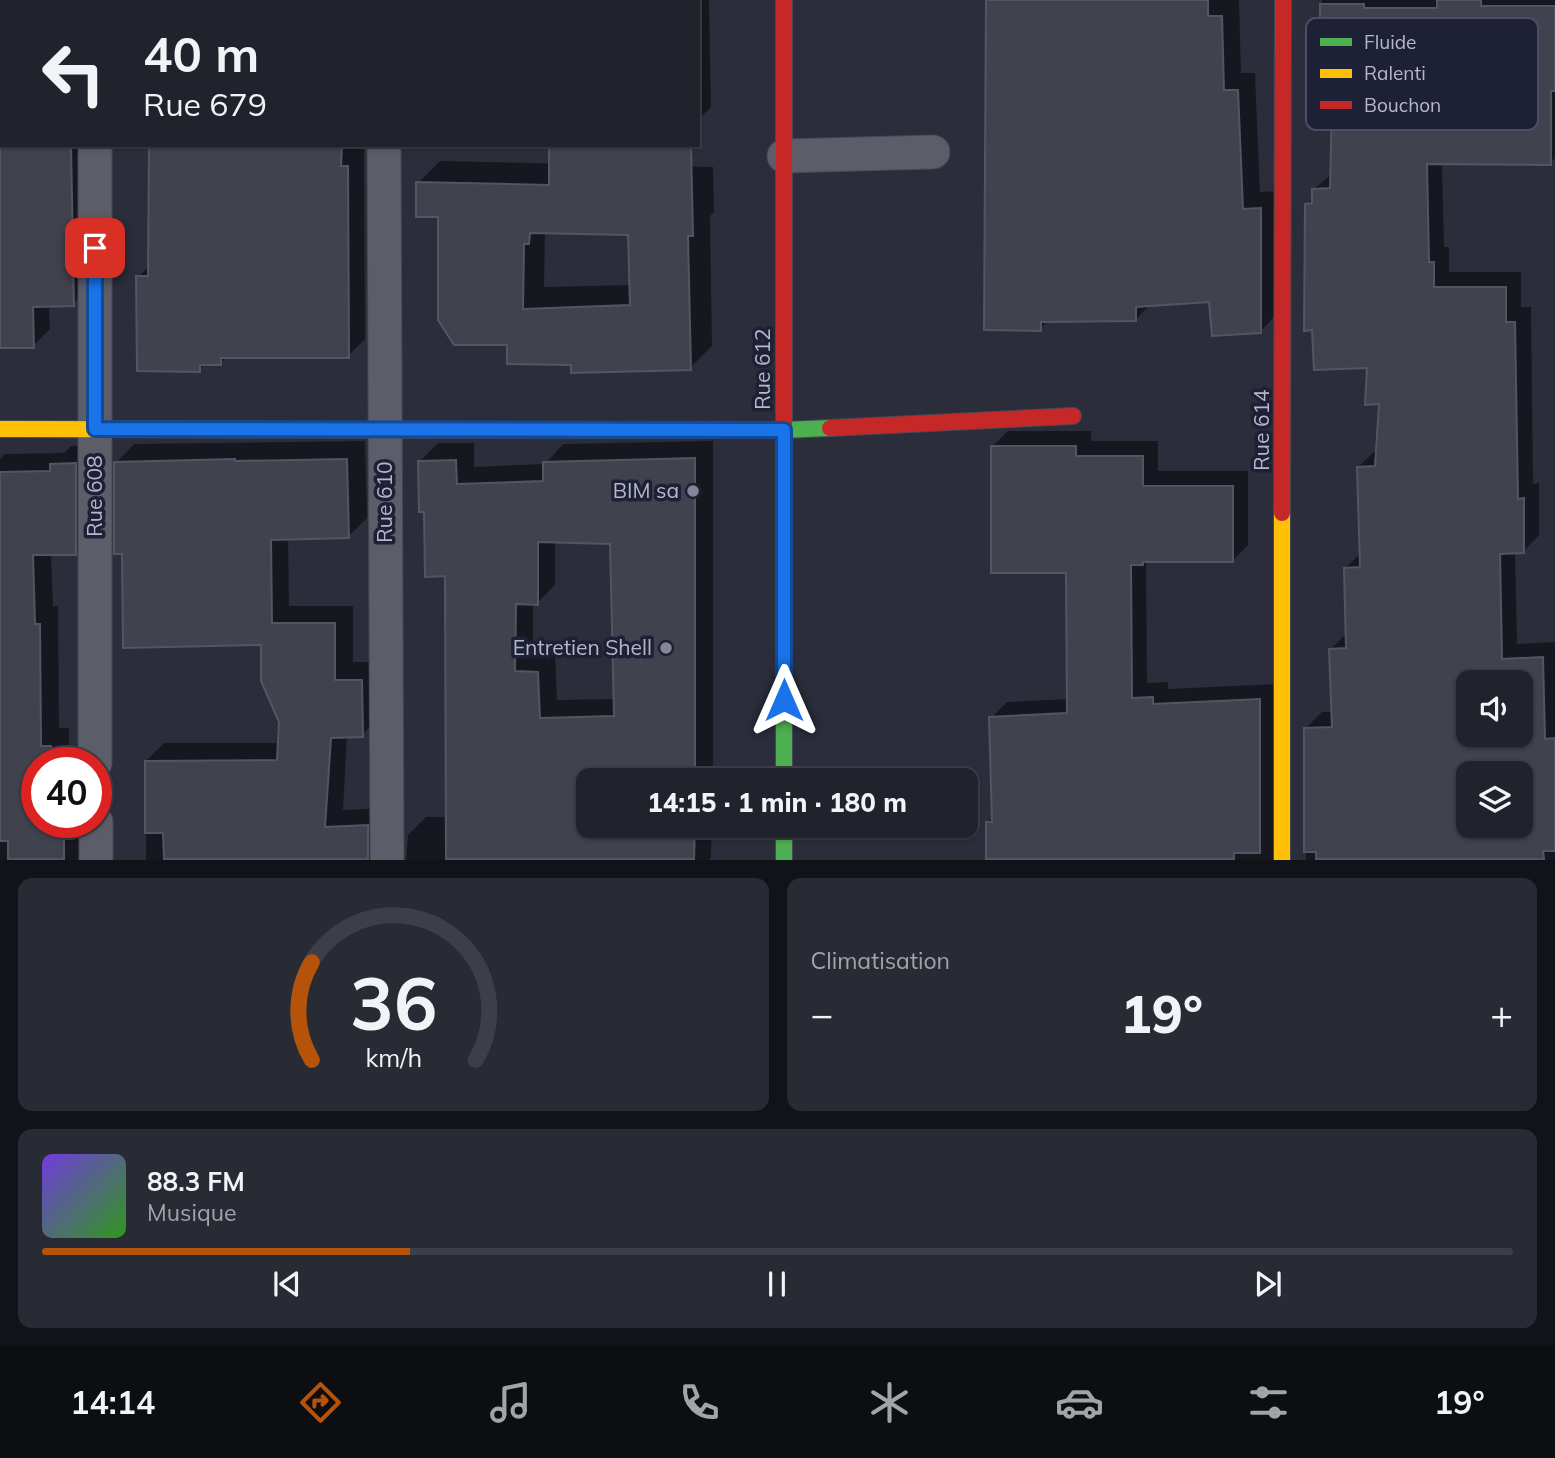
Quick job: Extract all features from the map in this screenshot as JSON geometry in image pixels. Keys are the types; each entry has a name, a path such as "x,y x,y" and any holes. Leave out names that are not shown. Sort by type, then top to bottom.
{"street":[{"name":"Rue 612","path":"784,0 784,768"},
{"name":"Rue 614","path":"1282,859 1283,0"},
{"name":"Rue 608","path":"95,147 96,747"},
{"name":"Rue 610","path":"384,147 387,859"},
{"path":"784,156 933,152"},
{"path":"0,429 784,430 1073,416"},
{"path":"96,838 96,859"},
{"path":"783,838 783,859"}],"building":[{"path":"986,0 1208,0 1208,16 1222,16 1224,90 1238,90 1243,209 1261,208 1261,333 1212,336 1209,302 1136,307 1136,321 1041,322 1041,331 984,330"},
{"path":"1437,0 1481,0 1481,6 1555,6 1555,91 1551,91 1551,165 1427,164 1429,262 1434,262 1434,287 1506,287 1506,322 1515,322 1518,499 1524,498 1524,553 1500,554 1502,659 1543,657 1545,739 1555,738 1555,851 1543,851 1544,859 1316,859 1316,852 1304,852 1304,728 1332,727 1329,649 1346,648 1344,568 1360,567 1357,467 1375,466 1379,404 1365,405 1367,368 1314,370 1312,330 1304,331 1305,204 1312,203 1312,189 1330,188 1331,130 1538,130 1538,18 1320,18 1320,4 1364,4 1364,8 1437,8"},
{"path":"0,147 71,147 74,306 33,307 34,348 0,348"},
{"path":"149,147 342,147 341,166 348,166 349,358 221,358 221,365 200,365 200,372 137,371 136,276 148,276"},
{"path":"549,147 691,147 693,236 688,236 691,370 571,373 571,365 507,364 507,345 454,345 438,320 438,217 416,217 416,182 549,185","holes":["530,233 628,235 630,305 523,309 524,244 529,244"]},
{"path":"991,446 1076,446 1076,456 1143,456 1143,486 1233,486 1233,562 1143,562 1143,565 1131,565 1132,698 1153,697 1153,704 1260,699 1260,853 1234,853 1234,859 986,859 986,822 992,822 989,717 1067,713 1066,573 991,573"},
{"path":"695,458 695,768 576,768 576,838 695,838 694,859 446,859 445,576 425,577 424,512 419,512 418,461 456,460 457,484 543,481 543,462","holes":["538,542 610,544 614,716 540,718 538,672 515,671 516,604 538,605"]},
{"path":"347,459 349,538 271,540 272,623 335,623 335,680 362,680 363,737 331,738 325,827 368,825 368,859 164,859 163,833 145,833 145,761 277,760 279,722 261,681 261,645 123,648 122,554 114,554 114,462"},
{"path":"76,463 76,555 33,555 35,624 40,624 41,746 51,747 21,747 21,838 64,838 64,859 8,859 8,841 0,841 0,472 50,471 50,464"}],"traffic: fast":[{"path":"433,430 830,428"},
{"path":"784,464 784,768"},
{"path":"784,838 784,860"}],"traffic: slow":[{"path":"0,429 433,430"},
{"path":"1282,513 1282,860"}],"traffic: jam":[{"path":"784,0 784,464"},
{"path":"1282,513 1283,0"},
{"path":"830,428 1073,416"}],"place":[{"name":"BIM sa","path":"693,491"},
{"name":"Entretien Shell","path":"666,648"}],"route":[{"path":"95,248 95,429 784,430 784,700"}]}
